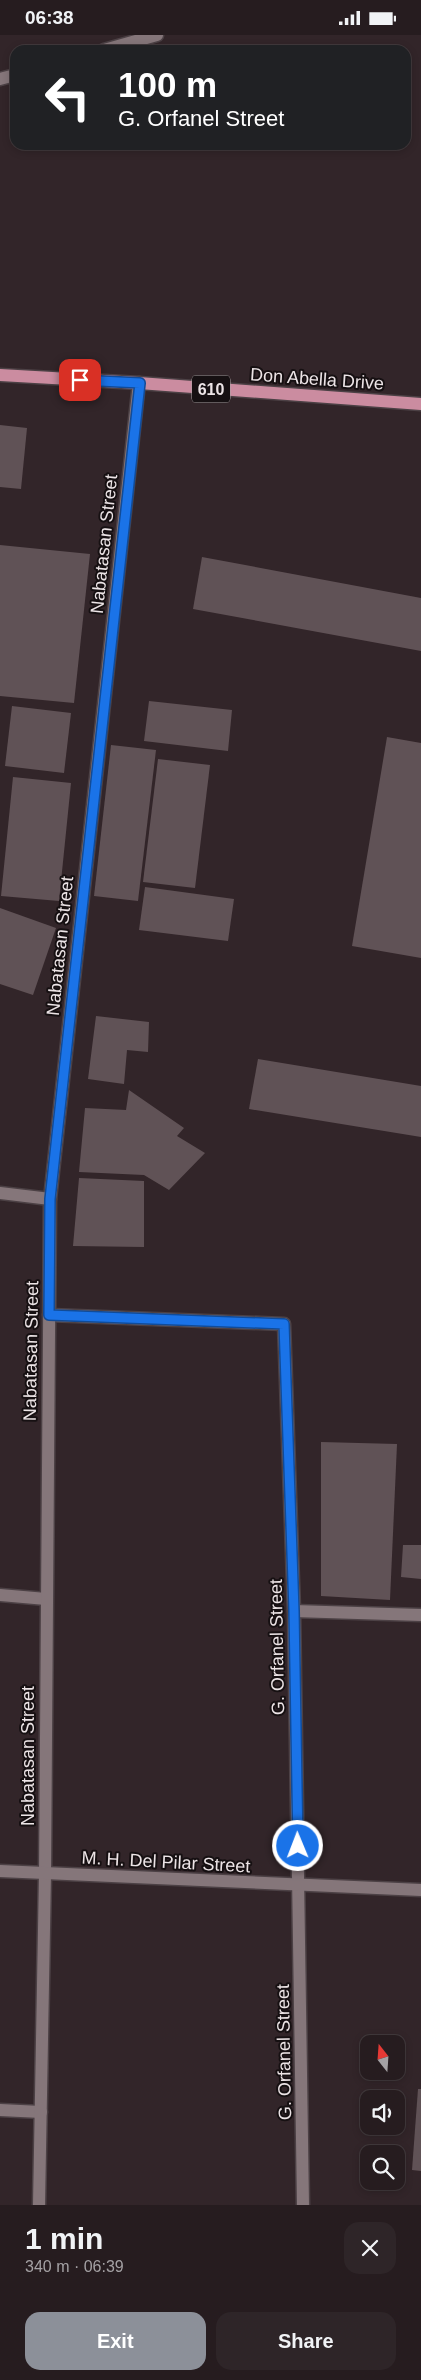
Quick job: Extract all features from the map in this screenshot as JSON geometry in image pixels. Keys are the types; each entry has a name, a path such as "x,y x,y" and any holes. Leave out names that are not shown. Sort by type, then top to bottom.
{"main road":[{"name":"Don Abella Drive","path":"0,375 140,383 421,405"}],"street":[{"path":"122,45 157,35"},
{"name":"Nabatasan Street","path":"39,2205 45,1874 50,1199 140,383"},
{"path":"0,1193 50,1199"},
{"name":"G. Orfanel Street","path":"49,1315 284,1324 294,1611 303,2205"},
{"path":"0,1595 46,1599"},
{"path":"294,1611 421,1615"},
{"name":"M. H. Del Pilar Street","path":"0,1871 421,1890"},
{"path":"0,2110 41,2112"}],"building":[{"path":"0,425 27,428 21,489 0,487"},
{"path":"0,545 90,554 74,703 0,696"},
{"path":"202,557 421,598 421,651 193,609"},
{"path":"149,701 232,710 228,751 144,741"},
{"path":"12,706 71,713 64,773 5,766"},
{"path":"387,737 421,743 421,958 352,946"},
{"path":"111,745 156,750 138,901 94,896"},
{"path":"158,759 210,765 195,888 143,882"},
{"path":"13,777 71,783 59,901 1,896"},
{"path":"145,887 234,899 228,941 139,930"},
{"path":"0,908 56,928 33,995 0,984"},
{"path":"96,1016 149,1022 148,1052 127,1050 124,1084 88,1079"},
{"path":"258,1059 421,1086 421,1137 249,1109"},
{"path":"129,1090 184,1128 177,1136 205,1153 169,1190 144,1175 79,1172 85,1108 126,1110"},
{"path":"79,1178 144,1181 144,1247 73,1246"},
{"path":"321,1442 397,1444 390,1600 321,1596"},
{"path":"403,1545 421,1545 421,1579 401,1577"},
{"path":"418,2089 421,2089 421,2171 412,2170"}],"route":[{"path":"80,380 140,383 50,1199 49,1315 284,1324 294,1611 298,1846"}]}
